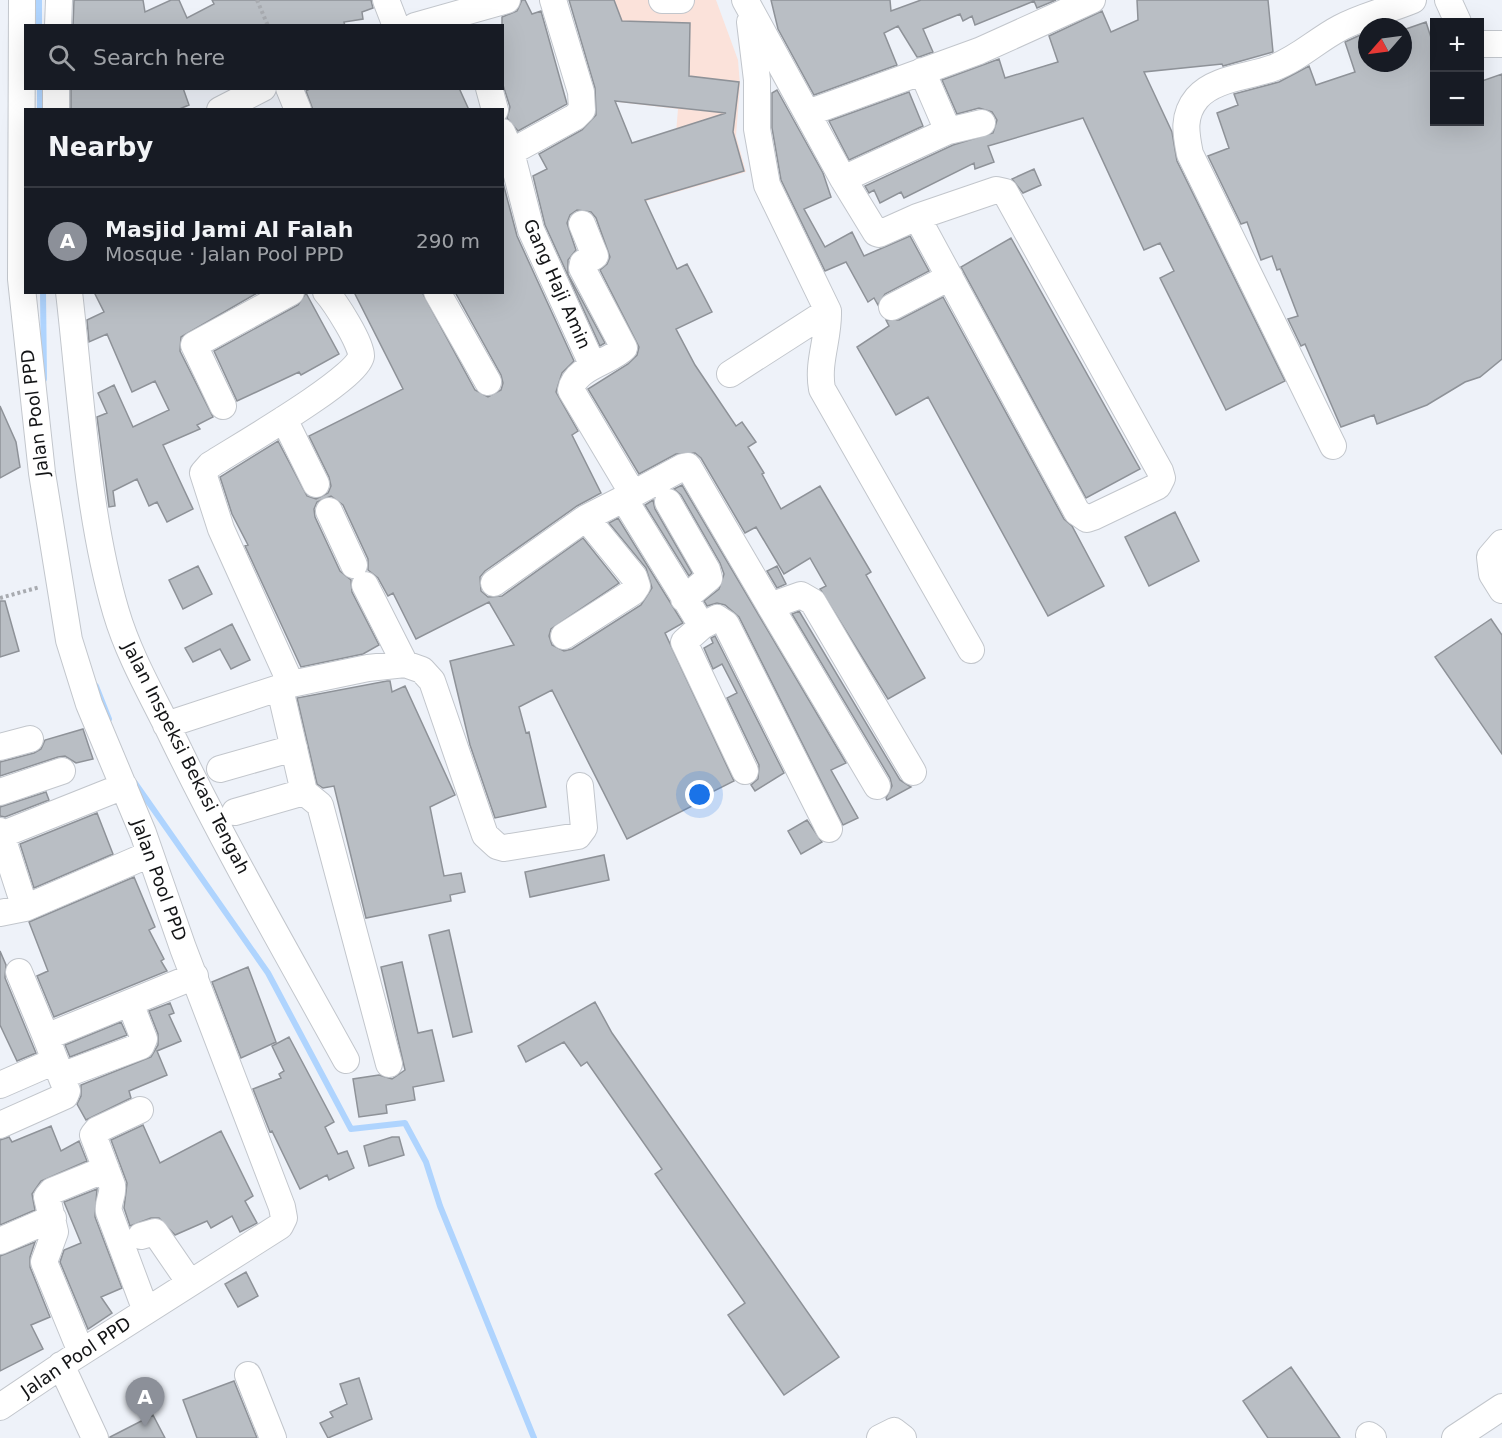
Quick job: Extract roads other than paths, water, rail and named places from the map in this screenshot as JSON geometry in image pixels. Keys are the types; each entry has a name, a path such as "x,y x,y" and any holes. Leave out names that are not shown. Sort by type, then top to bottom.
{"street":[{"name":"Jalan Pool PPD","path":"0,1407 280,1226 284,1218 282,1207 150,854 76,667 58,582 11,285 15,201 11,102 22,0"},
{"path":"58,24 59,0"},
{"path":"386,0 395,24"},
{"path":"422,24 507,0"},
{"path":"507,142 575,117 582,110 581,92 554,0"},
{"path":"662,0 681,0"},
{"path":"1333,446 1190,154 1184,128 1196,98 1209,87 1275,68 1339,28 1413,0"},
{"path":"1448,0 1456,18"},
{"path":"808,113 979,51 1076,3"},
{"path":"747,5 876,233 879,234 917,217 996,190 1005,192 1160,471 1162,478 1158,486 1087,519 1077,512 917,217"},
{"path":"747,5 757,80 757,129 767,186 828,311 829,327 820,366 822,389 971,650"},
{"path":"1484,44 1502,44"},
{"path":"922,71 948,131"},
{"path":"56,108 57,90"},
{"path":"224,108 259,90"},
{"path":"290,90 296,108"},
{"path":"490,90 494,108"},
{"path":"843,178 948,131 982,123"},
{"name":"Gang Haji Amin","path":"507,142 511,199 593,366"},
{"path":"582,224 595,256 583,263 582,268 624,348 593,366 573,382 571,390 684,599 702,626"},
{"path":"892,307 950,277"},
{"name":"Jalan Inspeksi Bekasi Tengah","path":"69,294 89,467 111,592 131,653 189,772 346,1060"},
{"path":"223,406 194,345 287,294"},
{"path":"330,294 355,338 361,355 359,364 322,394 210,465 203,477 221,529 286,687 294,748 304,792 320,805 389,1064"},
{"path":"438,294 488,382"},
{"path":"730,375 828,311"},
{"path":"284,419 316,484"},
{"path":"494,583 586,518 682,467 688,466 877,786"},
{"path":"668,502 708,570 709,578 684,599"},
{"path":"329,511 405,664"},
{"path":"564,636 633,592 637,586 634,577 586,518"},
{"path":"1502,543 1490,557 1492,574 1502,590"},
{"path":"770,606 801,595 813,602 914,772"},
{"path":"745,771 684,642 702,626 717,618 723,620 829,829"},
{"path":"166,725 286,687 368,668 405,664 422,670 432,681 484,835 490,842 504,848 578,836 584,828 580,786"},
{"path":"0,747 30,740"},
{"path":"220,769 294,748"},
{"path":"0,792 62,771"},
{"path":"25,908 1,833 124,786"},
{"path":"235,812 304,792"},
{"path":"0,913 25,908 150,854"},
{"path":"0,1125 64,1096 67,1091 19,972"},
{"path":"46,1037 195,976"},
{"path":"0,1085 141,1046 144,1039 130,1003"},
{"path":"140,1110 93,1133 114,1193 108,1206 109,1212 146,1311"},
{"path":"95,1438 44,1262 55,1232 53,1218 46,1200 49,1194 106,1170"},
{"path":"1,1240 53,1218"},
{"path":"141,1236 155,1232 190,1283"},
{"path":"248,1375 273,1438"},
{"path":"1455,1438 1502,1407"},
{"path":"880,1438 894,1431 903,1438"}],"waterway":[{"path":"39,0 39,24"},
{"path":"40,90 40,108"},
{"path":"43,294 44,379"},
{"path":"96,686 109,719"},
{"path":"135,783 268,973 351,1129 405,1123 426,1162 440,1206 534,1438"}],"place":[{"name":"Masjid Jami Al Falah","path":"145,1427"}]}
